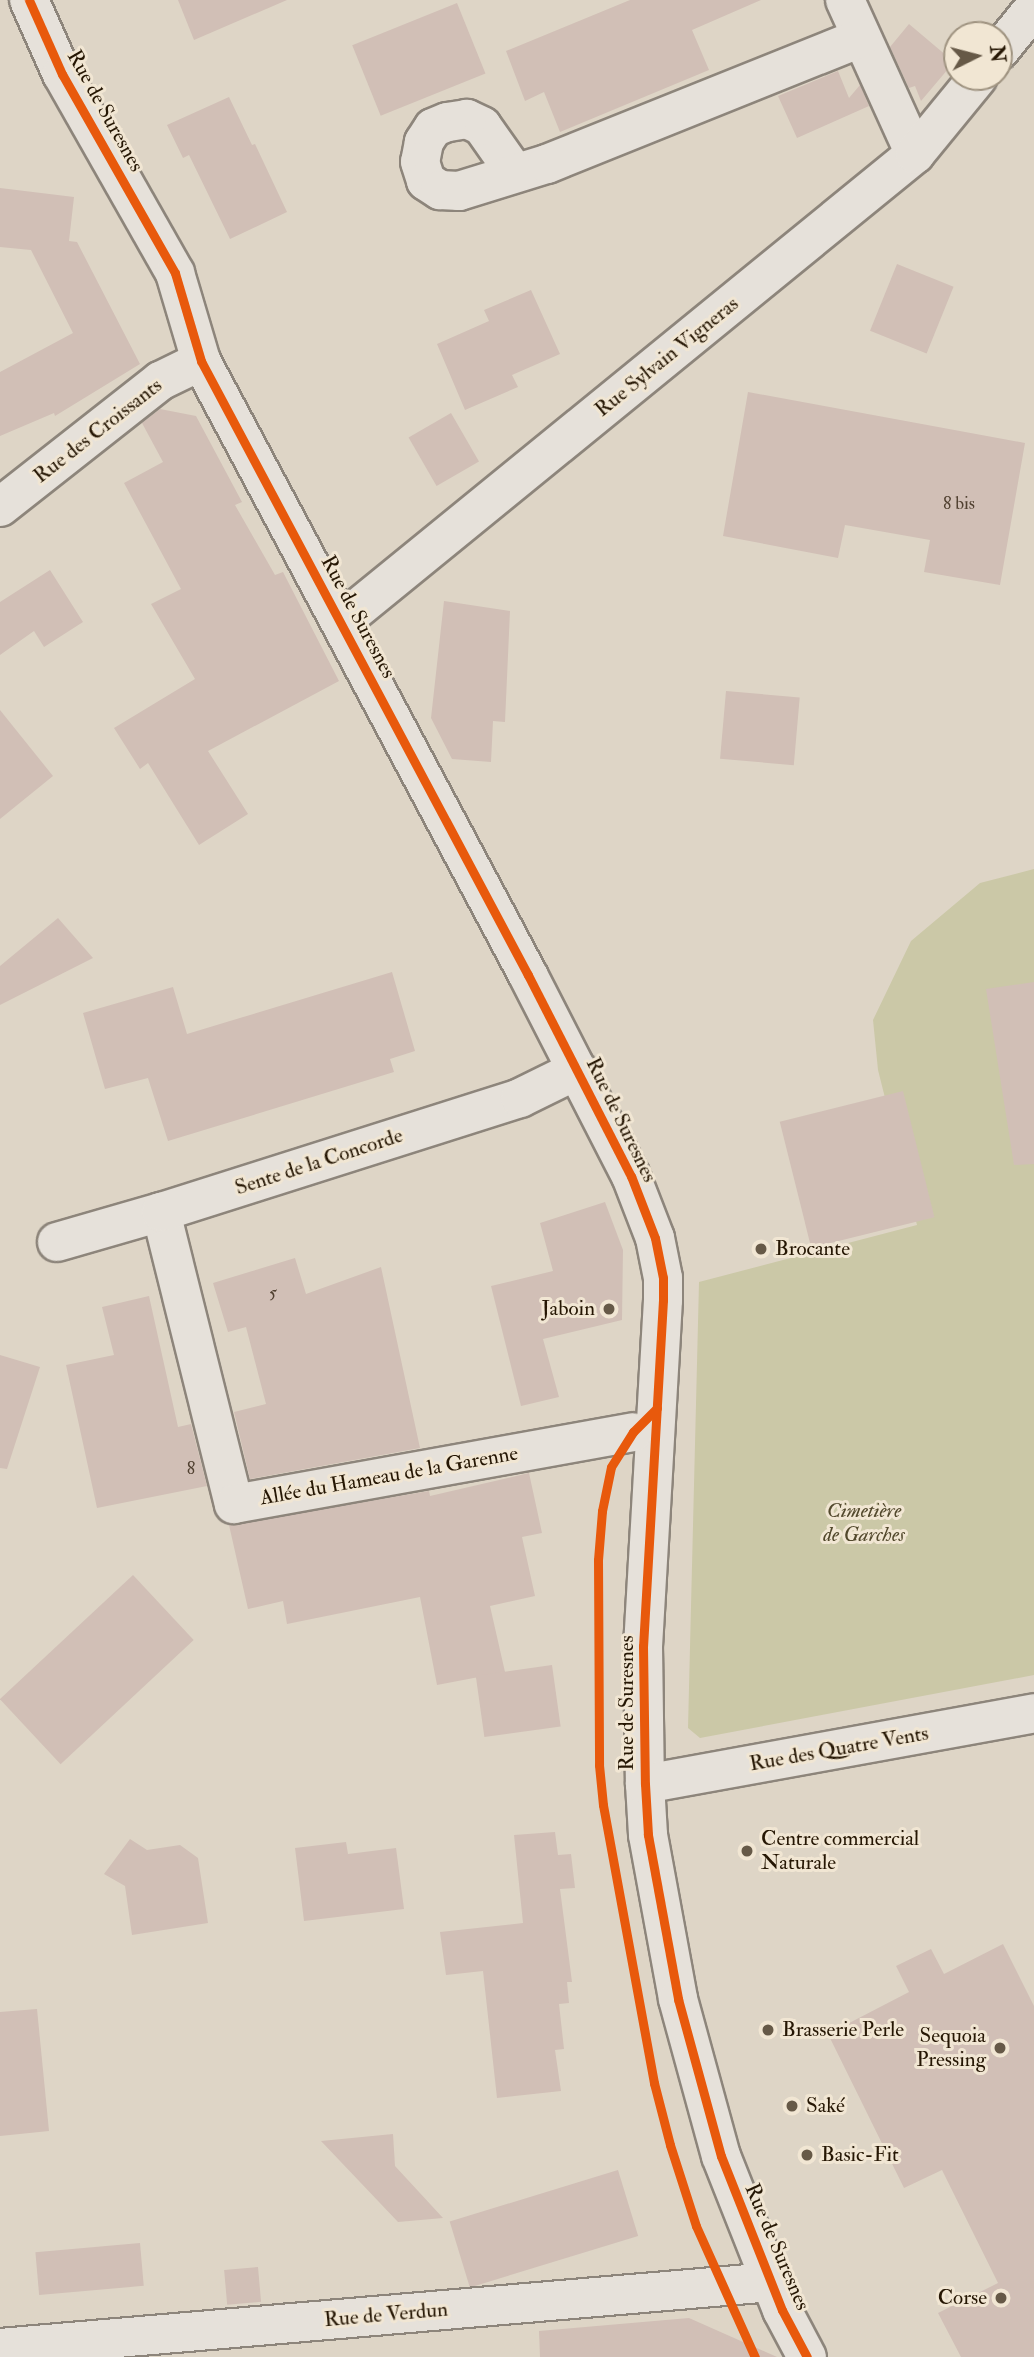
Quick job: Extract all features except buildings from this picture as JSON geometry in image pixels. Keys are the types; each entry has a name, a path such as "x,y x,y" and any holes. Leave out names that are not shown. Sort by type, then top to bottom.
{"street":[{"name":"Rue de Suresnes","path":"29,0 62,74 175,273 201,361 577,1070 631,1176 655,1238 663,1278 643,1646 645,1784 652,1856 677,1999 721,2156 771,2282 807,2357"},
{"path":"845,0 915,154"},
{"path":"1013,34 1034,8"},
{"path":"515,173 547,164 860,37"},
{"name":"Rue Sylvain Vigneras","path":"341,622 915,154 967,91"},
{"name":"Rue des Croissants","path":"0,507 160,381 201,361"},
{"name":"Sente de la Concorde","path":"57,1242 161,1212 520,1098 577,1070"},
{"name":"Allée du Hameau de la Garenne","path":"161,1212 234,1504 634,1432"},
{"name":"Rue des Quatre Vents","path":"645,1784 1034,1713"},
{"name":"Rue de Verdun","path":"0,2348 771,2282"}],"green space":[{"name":"Cimetière de Garches","path":"1034,869 1034,1675 700,1738 688,1728 699,1282 917,1225 878,1070 873,1020 911,941 980,883"}],"cycle path":[{"path":"29,0 62,74 175,273 201,361 528,975 631,1176 655,1238 663,1278 663,1300 643,1646 648,1835 678,1999 721,2156 782,2310 807,2357"},
{"path":"657,1408 633,1432 611,1467 602,1511 598,1560 599,1765 603,1805 654,2083 670,2145 696,2226 755,2357"}],"place":[{"name":"Brocante","path":"761,1249"},
{"name":"Jaboin","path":"609,1309"},
{"name":"Centre commercial Naturale","path":"747,1851"},
{"name":"Brasserie Perle","path":"768,2030"},
{"name":"Sequoia Pressing","path":"1000,2048"},
{"name":"Saké","path":"792,2106"},
{"name":"Basic-Fit","path":"807,2155"},
{"name":"Corse","path":"1001,2298"}]}
